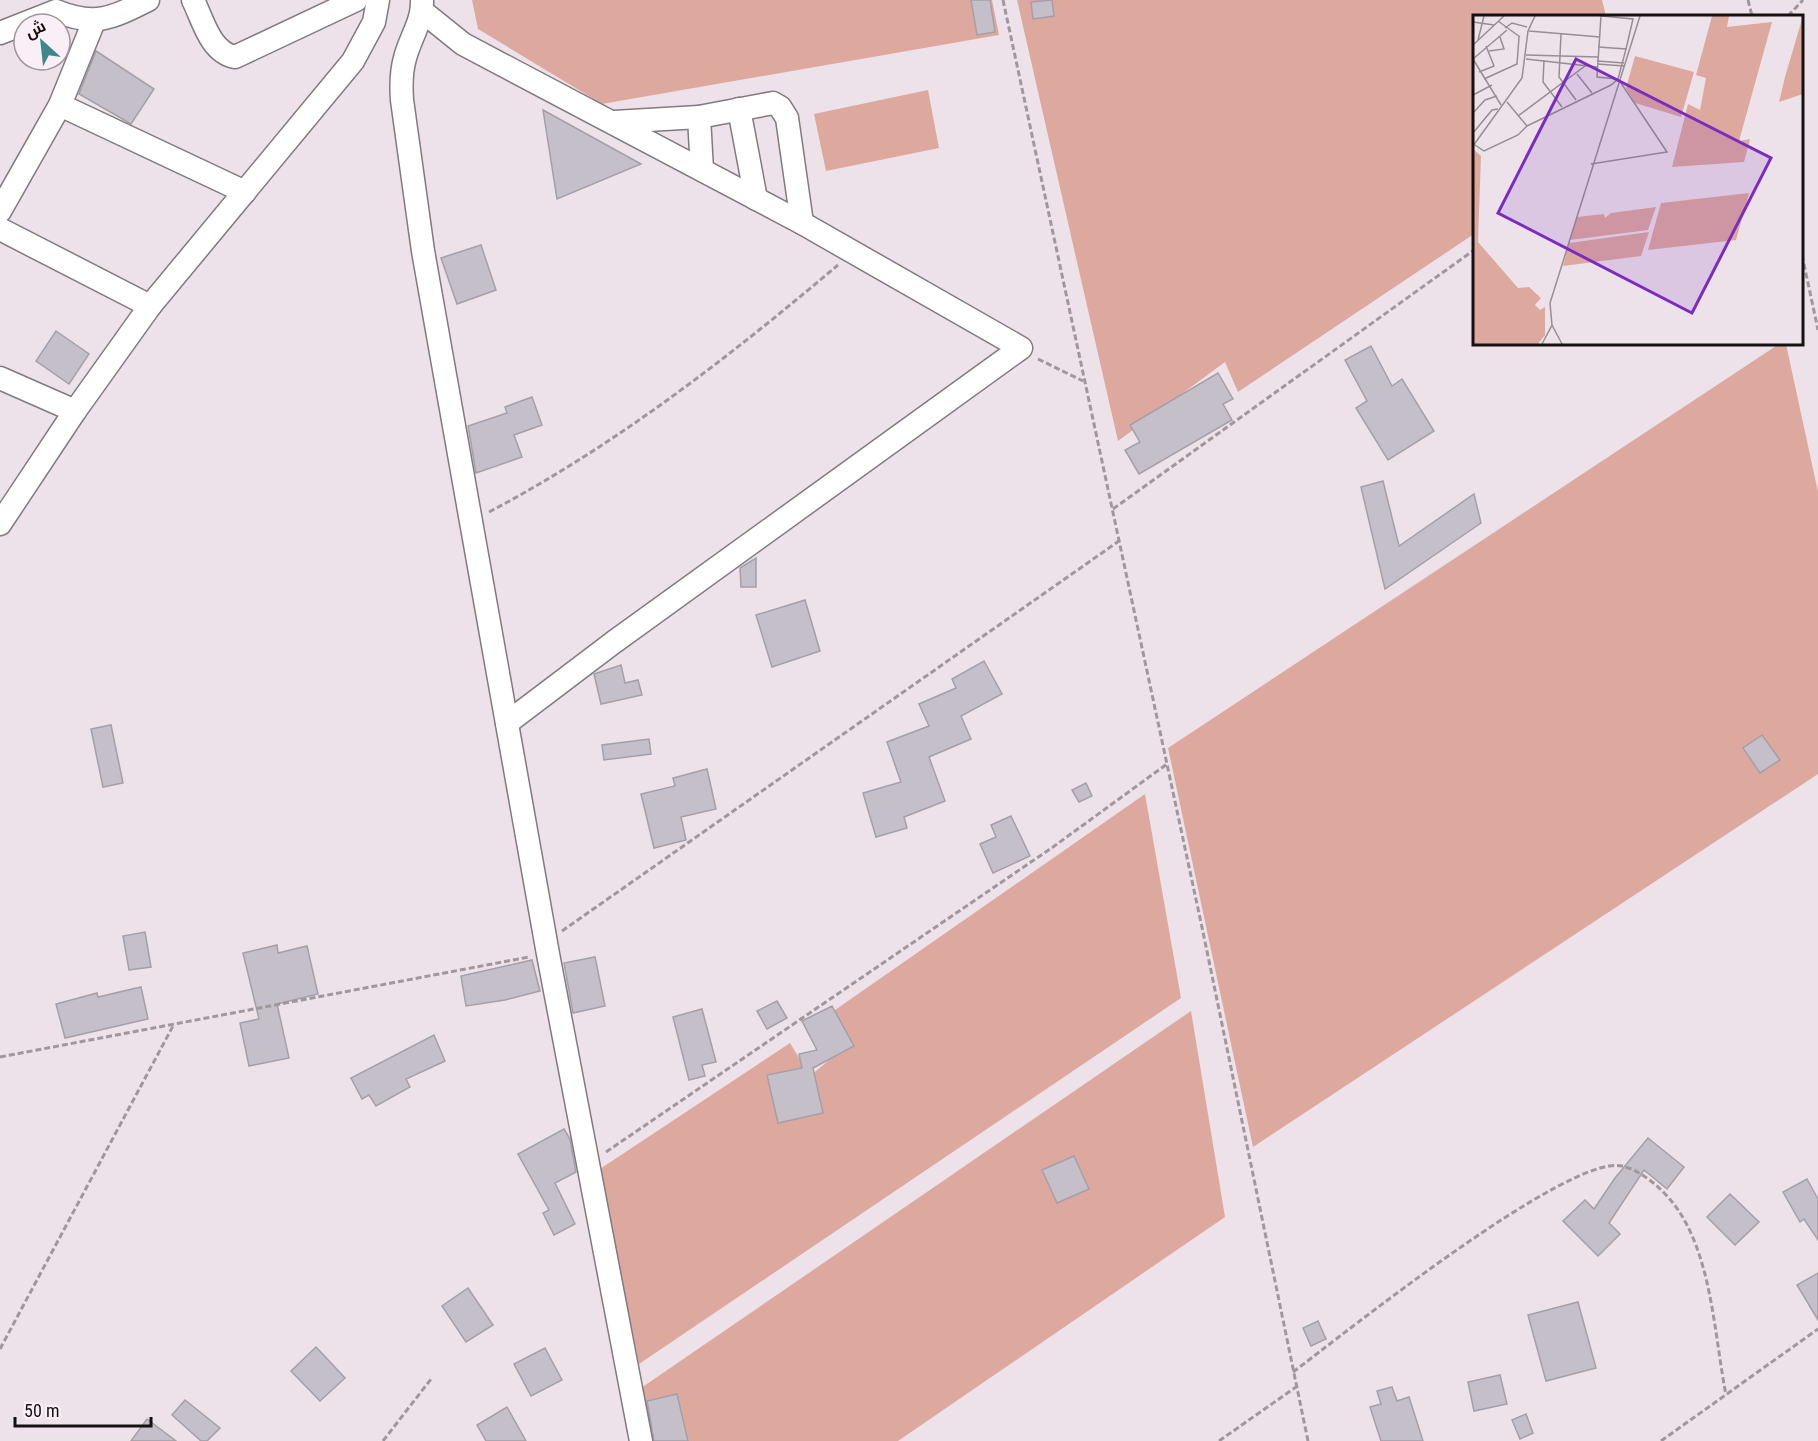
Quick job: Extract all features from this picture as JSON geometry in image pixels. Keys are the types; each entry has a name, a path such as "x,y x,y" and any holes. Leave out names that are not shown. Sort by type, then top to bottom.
{"street":[{"path":"0,33 54,5 72,18 94,21 125,12 148,0"},
{"path":"194,0 213,43 220,52 235,57 356,0"},
{"path":"0,524 75,411 150,306 353,60 374,22 378,0"},
{"path":"507,723 614,642 1021,348 802,223 464,44 422,5 401,78 423,251 471,522 547,947 640,1441"},
{"path":"0,211 60,105 94,21"},
{"path":"614,122 699,117 773,103 784,111 787,118 802,223"},
{"path":"60,105 245,192"},
{"path":"740,109 756,199"},
{"path":"699,117 702,170"},
{"path":"0,229 150,306"},
{"path":"0,378 75,411"}],"path":[{"path":"1003,0 1167,764 1308,1441"},
{"path":"1748,0 1752,15"},
{"path":"1789,15 1803,0"},
{"path":"1113,509 1473,251"},
{"path":"471,522 550,480 650,414 764,328 853,252"},
{"path":"1803,260 1818,330"},
{"path":"1021,348 1038,360 1084,381"},
{"path":"0,1057 173,1026 547,947 600,906 1119,541"},
{"path":"587,1165 1053,847 1167,764"},
{"path":"0,1349 173,1026"},
{"path":"1293,1372 1412,1281 1542,1194 1605,1167 1622,1166 1652,1182 1674,1204 1696,1246 1705,1271 1726,1395"},
{"path":"1660,1441 1818,1329"},
{"path":"383,1441 431,1378"},
{"path":"1219,1441 1296,1387"}],"shaded area":[{"path":"472,0 992,0 999,35 602,104 478,29"},
{"path":"1017,0 1602,0 1606,15 1473,15 1473,235 1238,392 1225,362 1118,441"},
{"path":"928,90 939,148 826,171 814,114"},
{"path":"1777,345 1786,345 1818,492 1818,774 1253,1147 1168,748"},
{"path":"1145,794 1181,998 639,1364 600,1169 790,1043 810,1076 847,1045 835,1010"},
{"path":"1191,1011 1225,1217 898,1441 653,1441 641,1388"}],"building":[{"path":"971,0 990,0 995,32 977,35"},
{"path":"1052,0 1054,16 1033,19 1031,2"},
{"path":"96,51 154,89 131,124 79,94"},
{"path":"543,110 641,164 557,199"},
{"path":"481,245 496,290 457,304 441,258"},
{"path":"56,331 89,354 69,384 36,361"},
{"path":"1371,346 1392,386 1402,379 1434,431 1388,460 1356,408 1367,401 1345,360"},
{"path":"1218,373 1233,399 1223,404 1232,420 1139,474 1125,450 1140,442 1130,425"},
{"path":"532,397 542,425 514,435 522,457 476,473 468,426 507,413 505,407"},
{"path":"1383,481 1399,546 1474,494 1481,523 1385,589 1361,487"},
{"path":"756,558 756,587 741,587 740,568"},
{"path":"805,600 820,651 772,667 756,615"},
{"path":"984,661 1002,694 961,716 971,739 929,757 945,801 904,817 907,828 876,837 863,793 901,782 887,742 929,726 919,704 956,688 952,679"},
{"path":"621,665 625,683 638,680 642,695 601,704 594,674"},
{"path":"111,725 123,783 103,787 91,729"},
{"path":"1762,735 1780,760 1760,773 1743,748"},
{"path":"649,739 651,754 604,760 602,745"},
{"path":"707,769 716,809 681,817 686,840 654,848 641,794 675,786 673,778"},
{"path":"1086,783 1092,796 1079,802 1072,790"},
{"path":"1011,816 1030,856 993,873 980,844 996,837 991,825"},
{"path":"145,932 151,967 129,970 123,936"},
{"path":"277,945 278,953 307,946 318,994 277,1004 289,1058 249,1066 240,1023 259,1019 243,953"},
{"path":"595,957 605,1006 573,1013 564,963"},
{"path":"532,960 540,991 505,1000 466,1006 461,976"},
{"path":"141,987 148,1019 65,1038 56,1004 97,993 98,997"},
{"path":"777,1001 787,1018 767,1029 757,1011"},
{"path":"832,1006 854,1046 813,1068 823,1113 778,1123 767,1075 802,1068 799,1054 817,1050 802,1021"},
{"path":"702,1009 716,1062 702,1065 705,1076 689,1080 673,1017"},
{"path":"434,1035 445,1061 406,1079 410,1087 376,1106 369,1095 362,1099 351,1078"},
{"path":"564,1129 570,1139 576,1172 555,1183 575,1224 554,1235 543,1213 549,1210 518,1154"},
{"path":"1648,1138 1684,1167 1667,1189 1644,1170 1609,1223 1620,1234 1598,1256 1563,1221 1585,1200 1594,1209 1615,1178"},
{"path":"1074,1156 1089,1189 1057,1203 1042,1170"},
{"path":"1807,1179 1818,1199 1818,1240 1804,1219 1800,1222 1783,1192"},
{"path":"1730,1194 1759,1222 1735,1245 1707,1217"},
{"path":"1818,1273 1818,1320 1797,1285"},
{"path":"468,1288 493,1325 466,1342 442,1306"},
{"path":"1578,1302 1596,1368 1546,1381 1528,1315"},
{"path":"1318,1321 1326,1339 1311,1346 1303,1328"},
{"path":"316,1347 345,1378 320,1401 291,1371"},
{"path":"545,1348 562,1380 531,1396 514,1364"},
{"path":"1500,1375 1507,1404 1474,1411 1468,1382"},
{"path":"1392,1387 1397,1401 1409,1397 1423,1441 1381,1441 1370,1407 1381,1404 1377,1391"},
{"path":"677,1394 688,1441 654,1441 647,1401"},
{"path":"185,1400 220,1428 207,1441 201,1441 172,1415"},
{"path":"507,1407 526,1441 486,1441 477,1425"},
{"path":"1526,1414 1533,1433 1520,1439 1512,1420"},
{"path":"147,1419 176,1441 131,1441"}]}
